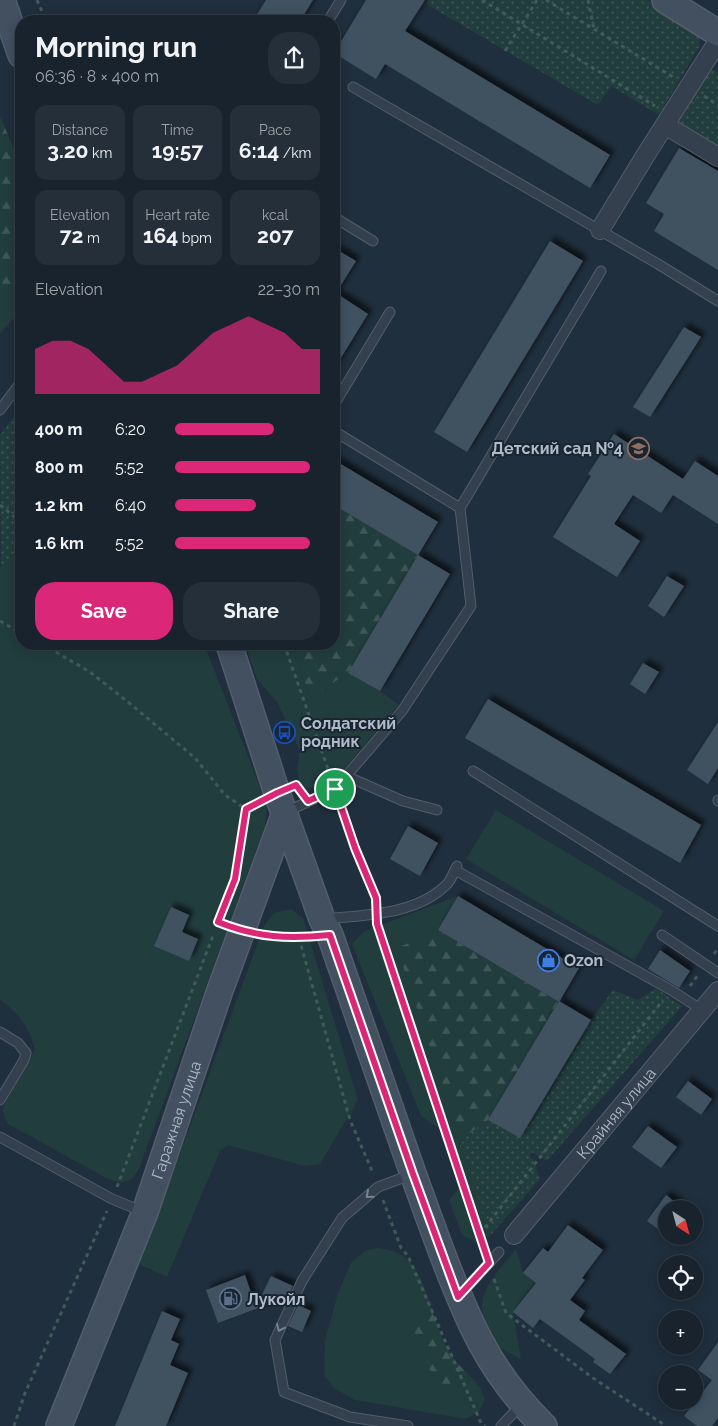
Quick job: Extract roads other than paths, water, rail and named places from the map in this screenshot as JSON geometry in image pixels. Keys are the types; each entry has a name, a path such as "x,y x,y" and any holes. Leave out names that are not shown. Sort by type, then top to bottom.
{"main road":[{"path":"2,0 15,38"},
{"path":"664,0 718,33"},
{"path":"231,650 281,803 458,1297 479,1342 494,1366 522,1404 544,1426"},
{"name":"Гаражная улица","path":"59,1426 145,1212 219,993 242,932 281,803"}],"street":[{"path":"600,230 718,41"},
{"path":"668,120 718,157"},
{"name":"Крайняя улица","path":"514,1235 718,991"}],"lane":[{"path":"332,15 341,0"},
{"path":"353,87 600,230 718,301"},
{"path":"340,222 373,242"},
{"path":"281,803 335,789 402,711 471,606 460,508 601,271"},
{"path":"340,395 390,312"},
{"path":"0,410 15,390"},
{"path":"340,434 460,508"},
{"path":"473,771 718,926"},
{"path":"346,776 403,801 436,810"},
{"path":"326,927 422,902 449,882 456,868 702,1010"},
{"path":"662,935 718,973"},
{"path":"0,1032 18,1043 26,1053 24,1060 0,1100"},
{"path":"0,1137 112,1199 145,1212"},
{"path":"408,1426 350,1417 284,1392 275,1340 302,1282 342,1218 378,1187 413,1174"},
{"path":"458,1297 499,1252"},
{"path":"501,1426 522,1404"}],"place":[{"name":"Детский сад №4","path":"639,448"},
{"name":"Солдатский родник","path":"285,732"},
{"name":"Ozon","path":"548,960"},
{"name":"Лукойл","path":"231,1299"}]}
